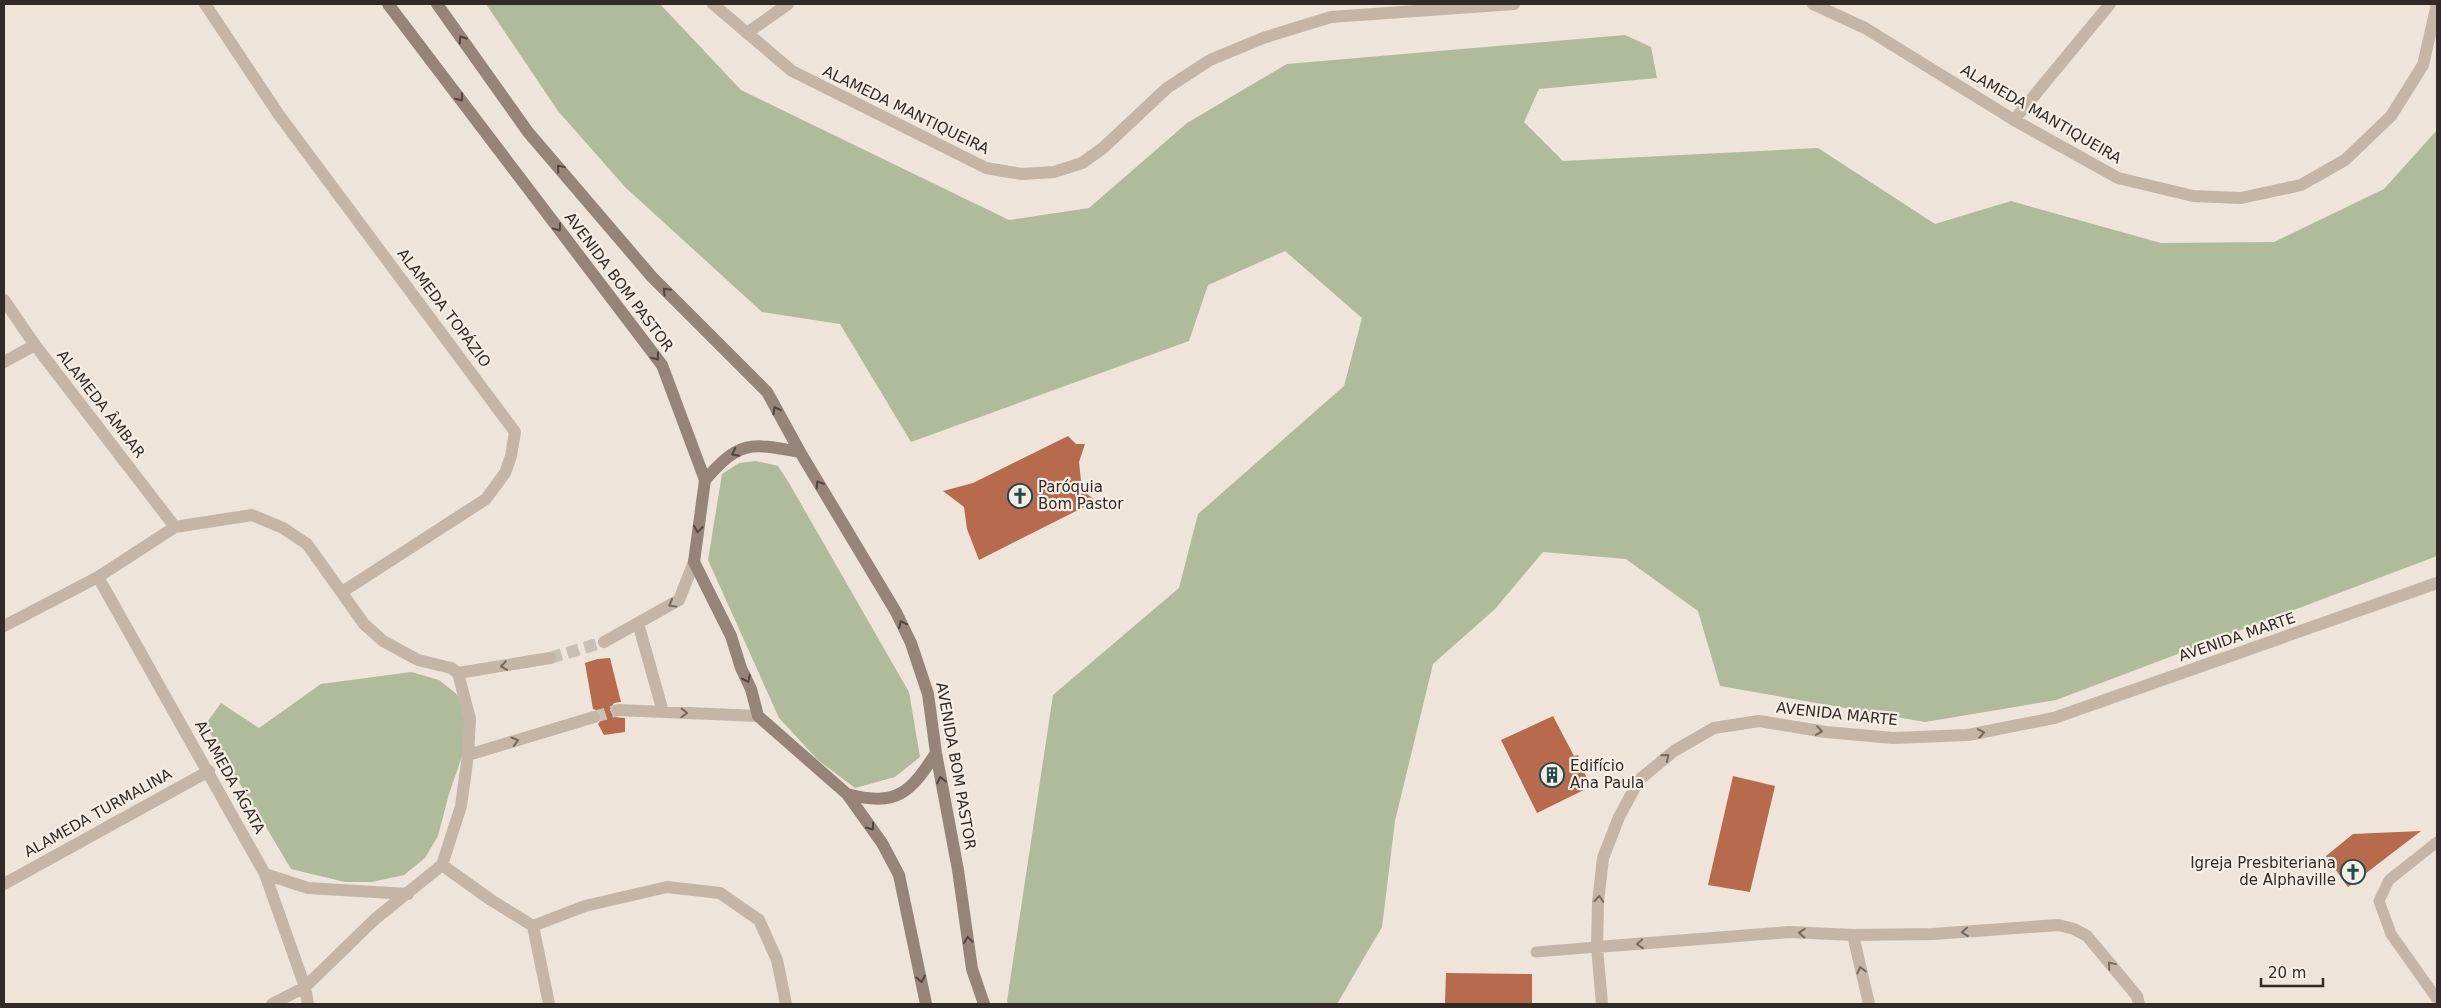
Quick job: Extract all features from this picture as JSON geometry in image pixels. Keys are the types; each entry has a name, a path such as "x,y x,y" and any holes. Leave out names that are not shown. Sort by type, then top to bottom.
{"street":[{"name":"ALAMEDA TOPÁZIO","path":"205,4 279,115 515,432 511,456 505,473 486,499 342,592"},
{"name":"AVENIDA BOM PASTOR","path":"388,4 662,365 705,480 694,562"},
{"name":"AVENIDA BOM PASTOR","path":"437,4 528,132 652,277 767,392 800,452 896,612 907,635 928,694 936,753 958,870 972,969 984,1004"},
{"name":"ALAMEDA MANTIQUEIRA","path":"713,4 792,71 986,168 1022,174 1054,172 1082,163 1103,148 1166,88 1210,60 1262,38 1331,17 1514,4"},
{"path":"747,33 788,4"},
{"name":"ALAMEDA MANTIQUEIRA","path":"1813,4 1865,28 2014,120 2118,178 2193,196 2241,198 2301,185 2345,160 2391,116 2423,65 2437,4"},
{"path":"2014,120 2110,4"},
{"name":"ALAMEDA ÂMBAR","path":"4,300 35,345 175,527"},
{"path":"4,362 35,345"},
{"path":"705,480 723,460 738,450 760,445 800,452"},
{"path":"4,626 98,577 175,527 252,515 283,528 307,544 364,624 383,641 418,660 454,671 550,658"},
{"path":"604,642 679,600 694,562"},
{"path":"694,562 731,636 741,668 751,689 758,716 847,794 882,843 899,875 926,1004"},
{"name":"ALAMEDA ÁGATA","path":"98,577 209,771 265,874 305,987 308,1004"},
{"name":"AVENIDA MARTE","path":"1602,1004 1597,947 1603,858 1619,817 1639,780 1674,751 1714,728 1759,721 1826,732 1892,738 1968,735 2016,726 2054,718 2437,583"},
{"path":"638,623 663,712"},
{"path":"272,1004 305,987 376,919 442,866 461,806 468,755 470,719 454,671"},
{"path":"618,710 758,716"},
{"path":"468,755 594,717"},
{"path":"847,794 871,800 893,798 917,782 936,753"},
{"name":"ALAMEDA TURMALINA","path":"4,884 209,771"},
{"path":"442,866 533,926 550,1004"},
{"path":"265,874 308,888 408,894"},
{"path":"533,926 585,906 667,887 720,892 759,920 777,960 786,1004"},
{"path":"1597,947 1789,932 1853,935 1934,934 2058,925 2074,929 2087,936 2137,996 2139,1004"},
{"path":"1853,935 1869,1004"}],"lane":[{"path":"2437,842 2389,880 2379,901 2391,934 2437,999"},
{"path":"1536,952 1597,947"}],"green space":[{"path":"486,4 660,4 741,90 1009,220 1089,208 1187,123 1287,64 1625,35 1651,47 1657,78 1539,89 1524,122 1563,161 1818,148 1935,224 2011,201 2161,243 2274,242 2384,189 2437,130 2437,556 2056,700 1925,722 1720,686 1698,611 1626,559 1543,552 1495,609 1433,664 1395,821 1382,927 1337,1004 1008,1004 1053,695 1179,588 1198,514 1344,386 1362,318 1285,251 1208,285 1189,341 911,442 840,324 762,312 625,187 558,111"},
{"path":"756,461 778,466 909,692 920,757 895,777 855,788 818,760 779,718 708,560 722,474 739,463"},
{"path":"411,672 439,680 459,696 469,736 449,794 438,836 425,858 404,875 372,882 345,882 291,869 205,725 221,703 259,728 321,684"}],"building":[{"name":"Paróquia Bom Pastor","path":"1068,436 1076,444 1085,444 1079,462 1082,490 1096,501 979,560 967,529 964,507 943,491 973,483"},
{"path":"610,658 621,702 614,703 610,710 614,717 625,718 625,732 604,735 598,724 602,719 602,714 593,709 585,663 597,659"},
{"name":"Edifício Ana Paula","path":"1553,716 1574,756 1578,755 1590,787 1537,813 1501,740"},
{"path":"1733,776 1775,786 1750,892 1708,885"},
{"name":"Igreja Presbiteriana de Alphaville","path":"2421,831 2348,887 2326,856 2353,834"},
{"path":"1446,973 1532,974 1532,1004 1445,1004"}],"tunnel":[{"path":"550,658 604,642"},
{"path":"594,717 618,710"}],"place":[{"name":"Paróquia Bom Pastor","path":"1020,496"},
{"name":"Edifício Ana Paula","path":"1552,775"},
{"name":"Igreja Presbiteriana de Alphaville","path":"2353,872"}]}
